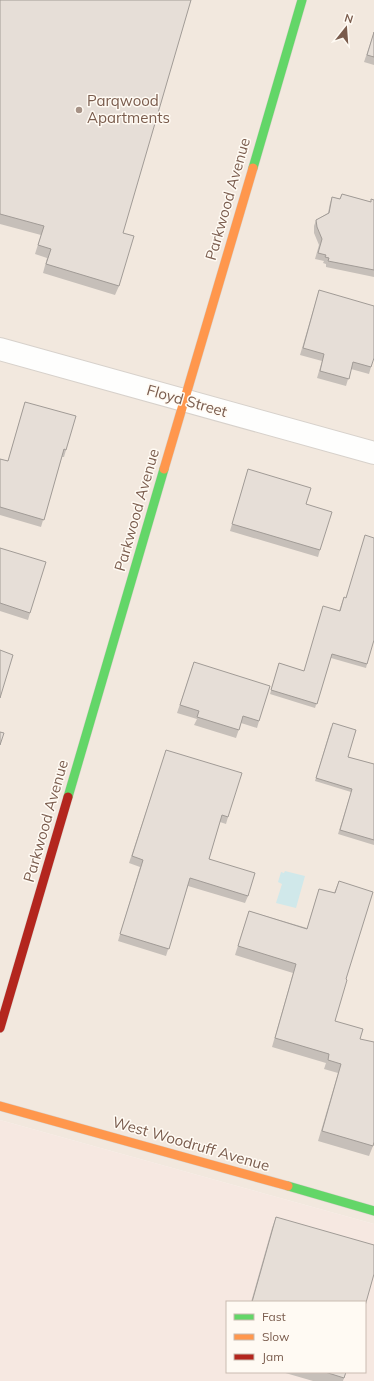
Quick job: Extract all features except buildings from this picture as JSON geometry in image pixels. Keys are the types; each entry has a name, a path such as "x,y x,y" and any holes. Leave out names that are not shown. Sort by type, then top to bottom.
{"street":[{"name":"Parkwood Avenue","path":"0,1028 183,400 302,0"},
{"name":"Floyd Street","path":"0,349 374,453"},
{"name":"West Woodruff Avenue","path":"0,1106 235,1170 374,1210"}],"shaded area":[{"path":"0,0 374,0 374,1224 0,1120"},
{"path":"0,1120 374,1224 374,1381 0,1381"}],"water":[{"path":"285,871 305,876 296,908 276,903 282,884 278,882 281,872 284,873"}],"traffic: fast":[{"path":"253,168 302,0"},
{"path":"68,797 164,469"},
{"path":"288,1186 374,1211"}],"traffic: slow":[{"path":"164,469 253,168"},
{"path":"0,1106 288,1186"}],"traffic: jam":[{"path":"0,1028 68,797"}],"place":[{"name":"Parqwood Apartments","path":"79,110"}]}
